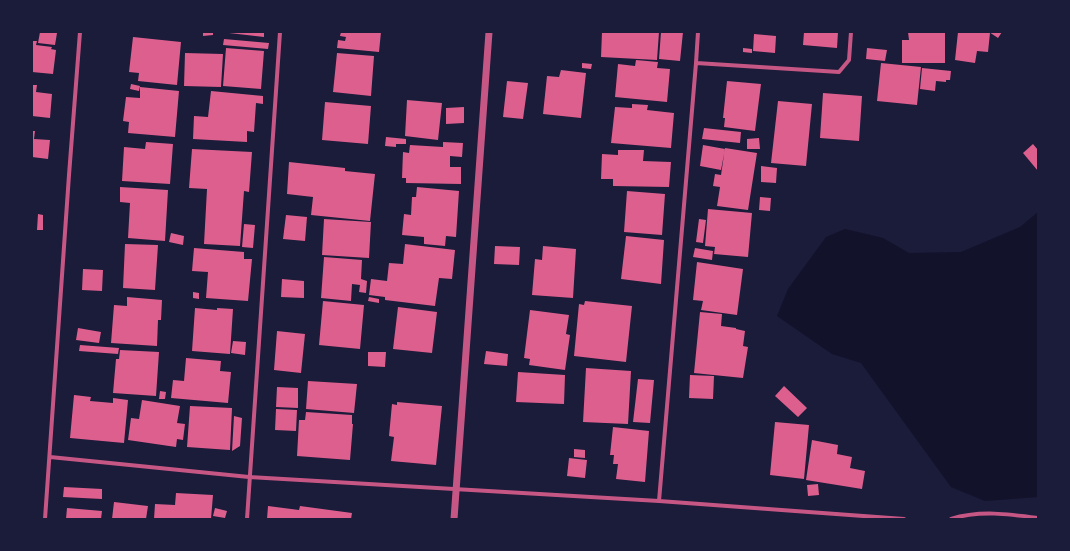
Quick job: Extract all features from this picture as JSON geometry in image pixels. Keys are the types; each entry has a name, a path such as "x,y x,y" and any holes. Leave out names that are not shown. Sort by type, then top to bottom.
{"street":[{"path":"45,519 80,32"},
{"path":"246,519 280,32"},
{"path":"454,519 489,32"},
{"path":"659,501 698,32"},
{"path":"696,63 839,72 849,60 851,32"},
{"path":"50,457 250,477 659,501 904,519"},
{"path":"951,519 961,516 1002,513 1038,518"}],"shaded area":[{"path":"1038,212 1038,497 985,501 951,487 861,363 832,354 777,316 788,289 826,237 845,229 883,238 909,253 961,252 1020,227"}],"building":[{"path":"40,32 57,33 55,45 38,43"},
{"path":"203,32 213,32 213,35 203,36"},
{"path":"264,32 264,37 229,33"},
{"path":"341,32 381,32 379,52 337,48 338,40 345,41 346,37 340,36"},
{"path":"602,32 659,32 657,60 601,57"},
{"path":"661,32 683,32 680,61 659,59"},
{"path":"804,32 838,32 837,48 803,45"},
{"path":"908,32 945,32 945,63 902,63 902,40 909,40"},
{"path":"958,32 990,33 988,52 977,51 975,63 955,60"},
{"path":"989,32 1002,32 998,38"},
{"path":"754,34 776,36 775,53 753,51"},
{"path":"133,37 181,42 177,85 138,81 139,73 129,72"},
{"path":"224,39 269,43 268,49 223,45"},
{"path":"32,41 37,41 36,45 52,47 51,49 56,50 53,74 32,72"},
{"path":"226,48 264,51 261,89 223,86"},
{"path":"743,48 752,49 752,53 743,52"},
{"path":"867,48 887,50 885,61 866,59"},
{"path":"185,53 223,54 221,87 184,86"},
{"path":"337,53 374,56 371,96 333,92"},
{"path":"636,60 658,62 657,68 670,69 667,102 615,97 618,64 635,66"},
{"path":"582,63 592,64 591,69 582,68"},
{"path":"881,63 921,67 917,105 877,101"},
{"path":"922,68 951,71 950,80 946,80 946,82 936,81 935,91 920,89"},
{"path":"561,70 586,73 581,118 543,114 547,76 559,77"},
{"path":"507,81 528,83 523,119 503,117"},
{"path":"727,81 761,84 755,131 724,127 725,118 723,118"},
{"path":"131,84 140,86 139,91 130,89"},
{"path":"32,85 37,85 36,92 52,94 50,118 32,116"},
{"path":"140,87 179,91 175,137 128,133 129,122 123,121 126,97 140,98"},
{"path":"211,91 263,96 263,104 256,103 254,132 247,131 247,142 193,139 194,116 208,117"},
{"path":"823,93 862,96 859,141 820,138"},
{"path":"407,100 442,103 438,140 405,136"},
{"path":"778,101 812,104 806,166 771,163"},
{"path":"325,102 371,106 368,144 322,140"},
{"path":"632,104 648,105 647,110 674,113 671,148 611,143 615,107 632,108"},
{"path":"464,107 464,123 446,124 446,108"},
{"path":"704,128 741,132 740,143 702,139"},
{"path":"32,131 35,131 34,139 50,140 48,159 32,157"},
{"path":"386,137 406,139 406,144 396,144 396,147 385,146"},
{"path":"759,138 760,149 747,149 747,139"},
{"path":"146,142 173,144 170,184 122,181 124,147 145,149"},
{"path":"443,142 463,143 462,157 450,156 450,167 461,167 461,184 406,183 406,178 402,178 403,152 409,153 410,145 443,147"},
{"path":"1033,144 1038,150 1038,171 1023,153"},
{"path":"703,145 725,149 721,170 700,166"},
{"path":"725,148 757,153 748,210 717,206 720,187 713,186 715,174 721,175"},
{"path":"192,149 252,152 249,192 244,191 240,246 204,244 207,189 189,188"},
{"path":"618,150 644,150 643,161 671,162 669,187 613,186 613,179 601,179 602,154 618,155"},
{"path":"289,162 345,168 345,171 375,174 370,221 311,215 313,197 287,194"},
{"path":"761,166 777,168 776,183 761,182"},
{"path":"120,187 168,190 165,241 128,238 130,203 120,202"},
{"path":"417,187 459,191 456,237 446,236 445,246 424,244 424,237 402,235 404,214 411,215 412,197 416,197"},
{"path":"627,191 665,194 662,235 624,232"},
{"path":"760,197 771,198 770,211 759,210"},
{"path":"708,209 752,213 748,257 714,254 715,247 705,246"},
{"path":"38,214 43,215 43,230 37,230"},
{"path":"286,215 307,217 305,241 283,239"},
{"path":"324,219 371,222 369,258 322,255"},
{"path":"699,219 706,220 703,243 696,242"},
{"path":"244,224 255,225 253,248 242,247"},
{"path":"171,233 184,236 183,245 169,242"},
{"path":"626,236 664,240 661,284 621,279"},
{"path":"125,244 158,245 155,290 123,288"},
{"path":"405,244 455,250 452,279 439,278 435,306 385,300 385,297 369,295 371,279 387,281 389,263 403,264"},
{"path":"495,246 520,247 519,265 494,264"},
{"path":"543,246 576,249 573,298 532,295 535,259 542,260"},
{"path":"194,248 244,252 244,259 252,259 248,301 206,298 208,272 192,271"},
{"path":"695,248 713,251 712,260 693,257"},
{"path":"324,257 362,260 361,279 367,281 366,293 359,292 360,285 352,284 351,301 321,298"},
{"path":"697,262 743,269 737,315 701,310 703,301 693,300"},
{"path":"83,269 103,270 102,291 82,290"},
{"path":"282,279 304,281 304,298 281,297"},
{"path":"193,292 199,293 199,299 193,298"},
{"path":"127,297 162,300 161,320 158,320 157,346 111,343 114,305 127,306"},
{"path":"369,297 379,299 379,303 368,301"},
{"path":"323,301 364,305 360,349 319,345"},
{"path":"585,301 632,306 626,362 574,356 579,304 584,305"},
{"path":"398,307 437,312 432,353 393,349"},
{"path":"195,308 217,310 217,308 233,309 230,354 192,351"},
{"path":"530,310 569,315 566,334 570,335 565,370 529,365 530,359 524,358"},
{"path":"700,312 722,314 721,326 745,331 743,346 748,347 743,378 694,373"},
{"path":"78,328 101,332 99,343 76,340"},
{"path":"277,331 305,334 301,373 274,370"},
{"path":"233,341 246,342 245,355 231,353"},
{"path":"80,345 119,348 118,354 79,351"},
{"path":"120,350 159,352 156,396 113,393 116,359 119,359"},
{"path":"486,351 508,354 507,366 484,364"},
{"path":"368,352 386,352 385,367 368,366"},
{"path":"186,358 221,361 220,371 231,372 228,403 171,398 173,380 184,381"},
{"path":"586,368 631,371 628,424 583,422"},
{"path":"518,372 565,375 564,404 516,402"},
{"path":"690,375 714,376 713,399 689,398"},
{"path":"638,379 654,380 650,423 633,422"},
{"path":"308,381 357,384 354,413 306,409"},
{"path":"784,386 807,408 798,417 775,396"},
{"path":"277,387 298,388 298,408 276,407"},
{"path":"160,391 166,392 165,399 159,399"},
{"path":"74,395 91,397 90,401 113,403 113,398 128,400 124,443 70,438"},
{"path":"142,400 180,406 177,423 185,424 183,440 177,439 176,447 128,440 131,418 139,419"},
{"path":"397,402 442,406 436,465 391,461 394,437 389,436 392,404 397,405"},
{"path":"190,406 232,408 230,450 187,447"},
{"path":"276,409 297,410 296,431 275,430"},
{"path":"306,412 352,415 353,424 350,460 297,456 299,420 305,420"},
{"path":"234,416 242,418 240,446 232,451"},
{"path":"775,422 809,425 804,479 770,475"},
{"path":"613,427 649,431 645,482 616,479 618,464 613,464 614,455 610,455"},
{"path":"812,440 838,445 837,454 852,457 850,468 865,471 862,489 806,480"},
{"path":"574,449 585,450 585,458 574,457"},
{"path":"569,458 587,460 585,478 567,476"},
{"path":"818,484 819,495 808,496 807,485"},
{"path":"64,487 102,489 102,499 63,497"},
{"path":"176,493 213,495 211,519 154,519 155,504 175,505"},
{"path":"114,502 148,506 146,519 112,519"},
{"path":"268,506 299,510 300,506 352,513 351,519 267,519"},
{"path":"67,508 102,511 101,519 66,519"},
{"path":"215,508 227,511 225,518 213,516"}]}
